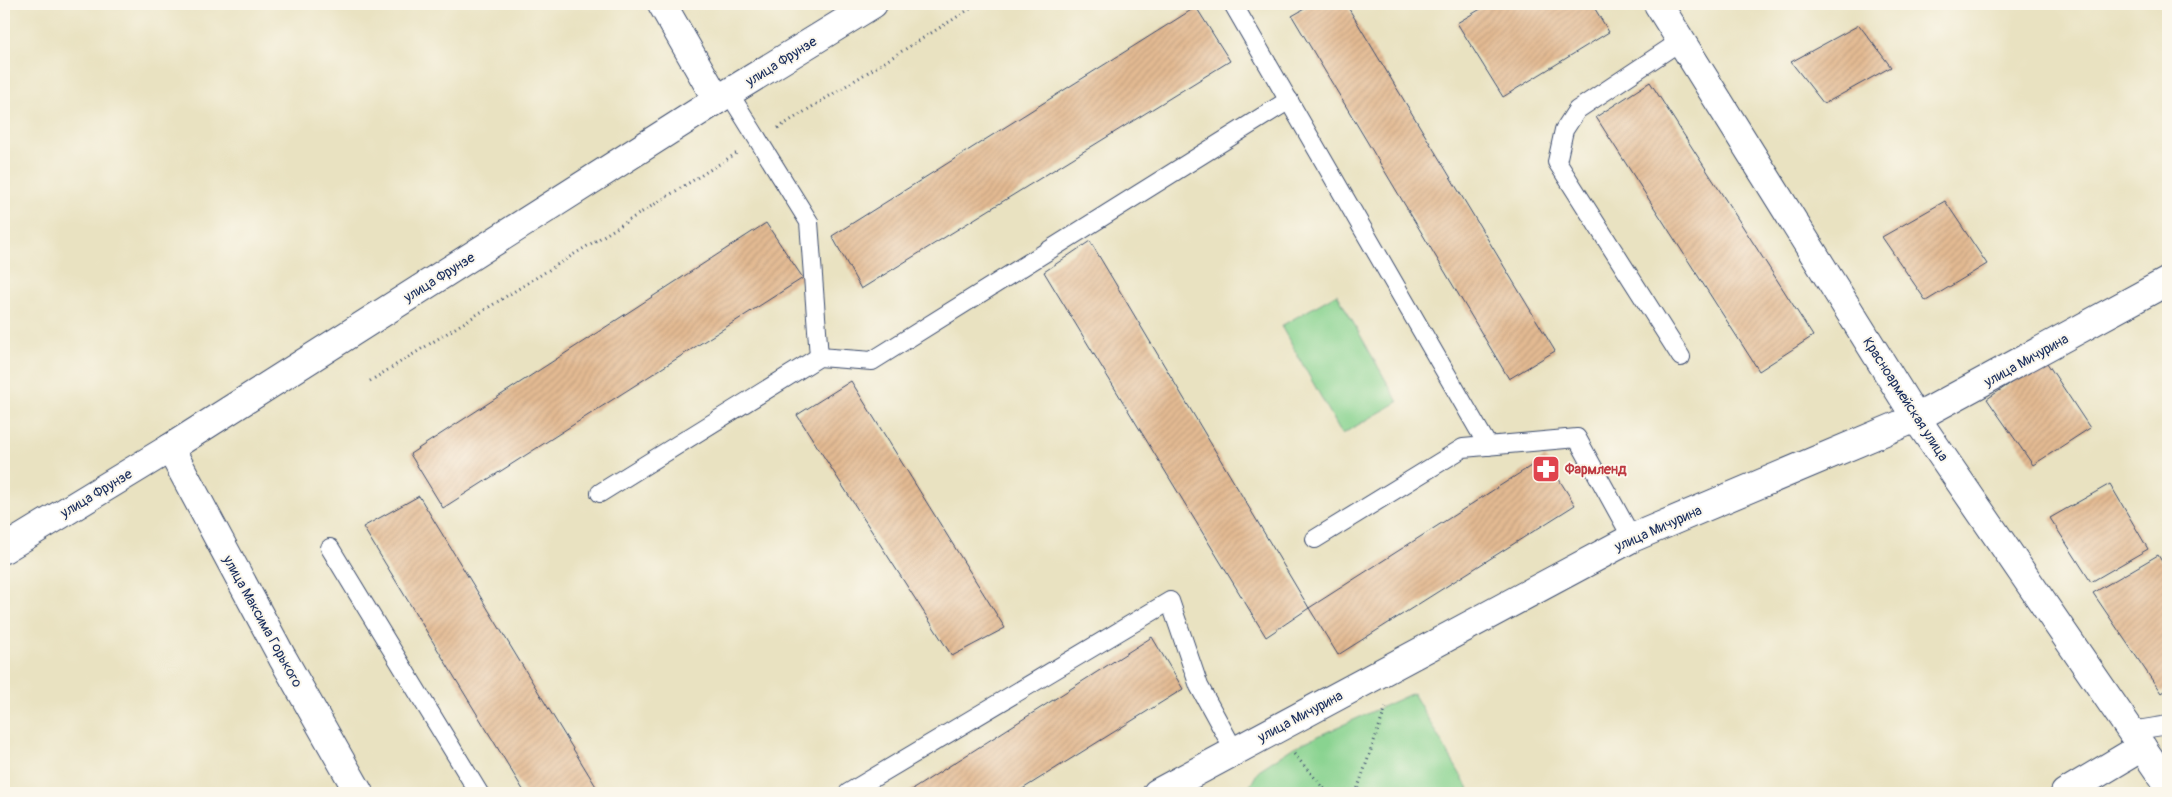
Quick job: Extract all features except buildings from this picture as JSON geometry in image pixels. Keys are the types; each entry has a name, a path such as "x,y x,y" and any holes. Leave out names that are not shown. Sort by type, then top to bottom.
{"street":[{"path":"662,4 723,97"},
{"name":"улица Фрунзе","path":"4,549 170,448 873,4"},
{"name":"Красноармейская улица","path":"1658,4 1916,418 2148,749 2168,785"},
{"name":"улица Мичурина","path":"1157,793 1186,787 1235,752 1273,730 1632,538 1916,418 2168,281"},
{"name":"улица Максима Горького","path":"170,448 282,657 359,793"},
{"path":"2064,793 2148,749"}],"lane":[{"path":"1233,4 1488,446"},
{"path":"1681,357 1557,162 1564,130 1577,110 1682,40"},
{"path":"723,97 759,140 809,222 819,357"},
{"path":"600,493 819,357 872,360 1289,100"},
{"path":"1315,539 1463,448 1577,438 1632,538"},
{"path":"330,548 479,793"},
{"path":"848,793 1170,601 1199,686 1235,752"},
{"path":"2148,749 2168,725"}],"path":[{"path":"370,382 978,4"},
{"path":"1356,793 1389,699"},
{"path":"1273,730 1328,793"}],"green space":[{"path":"1337,294 1398,402 1342,434 1281,326"},
{"path":"1413,693 1471,793 1246,793 1259,770 1294,747"}],"place":[{"name":"Фармленд","path":"1546,469"}]}
